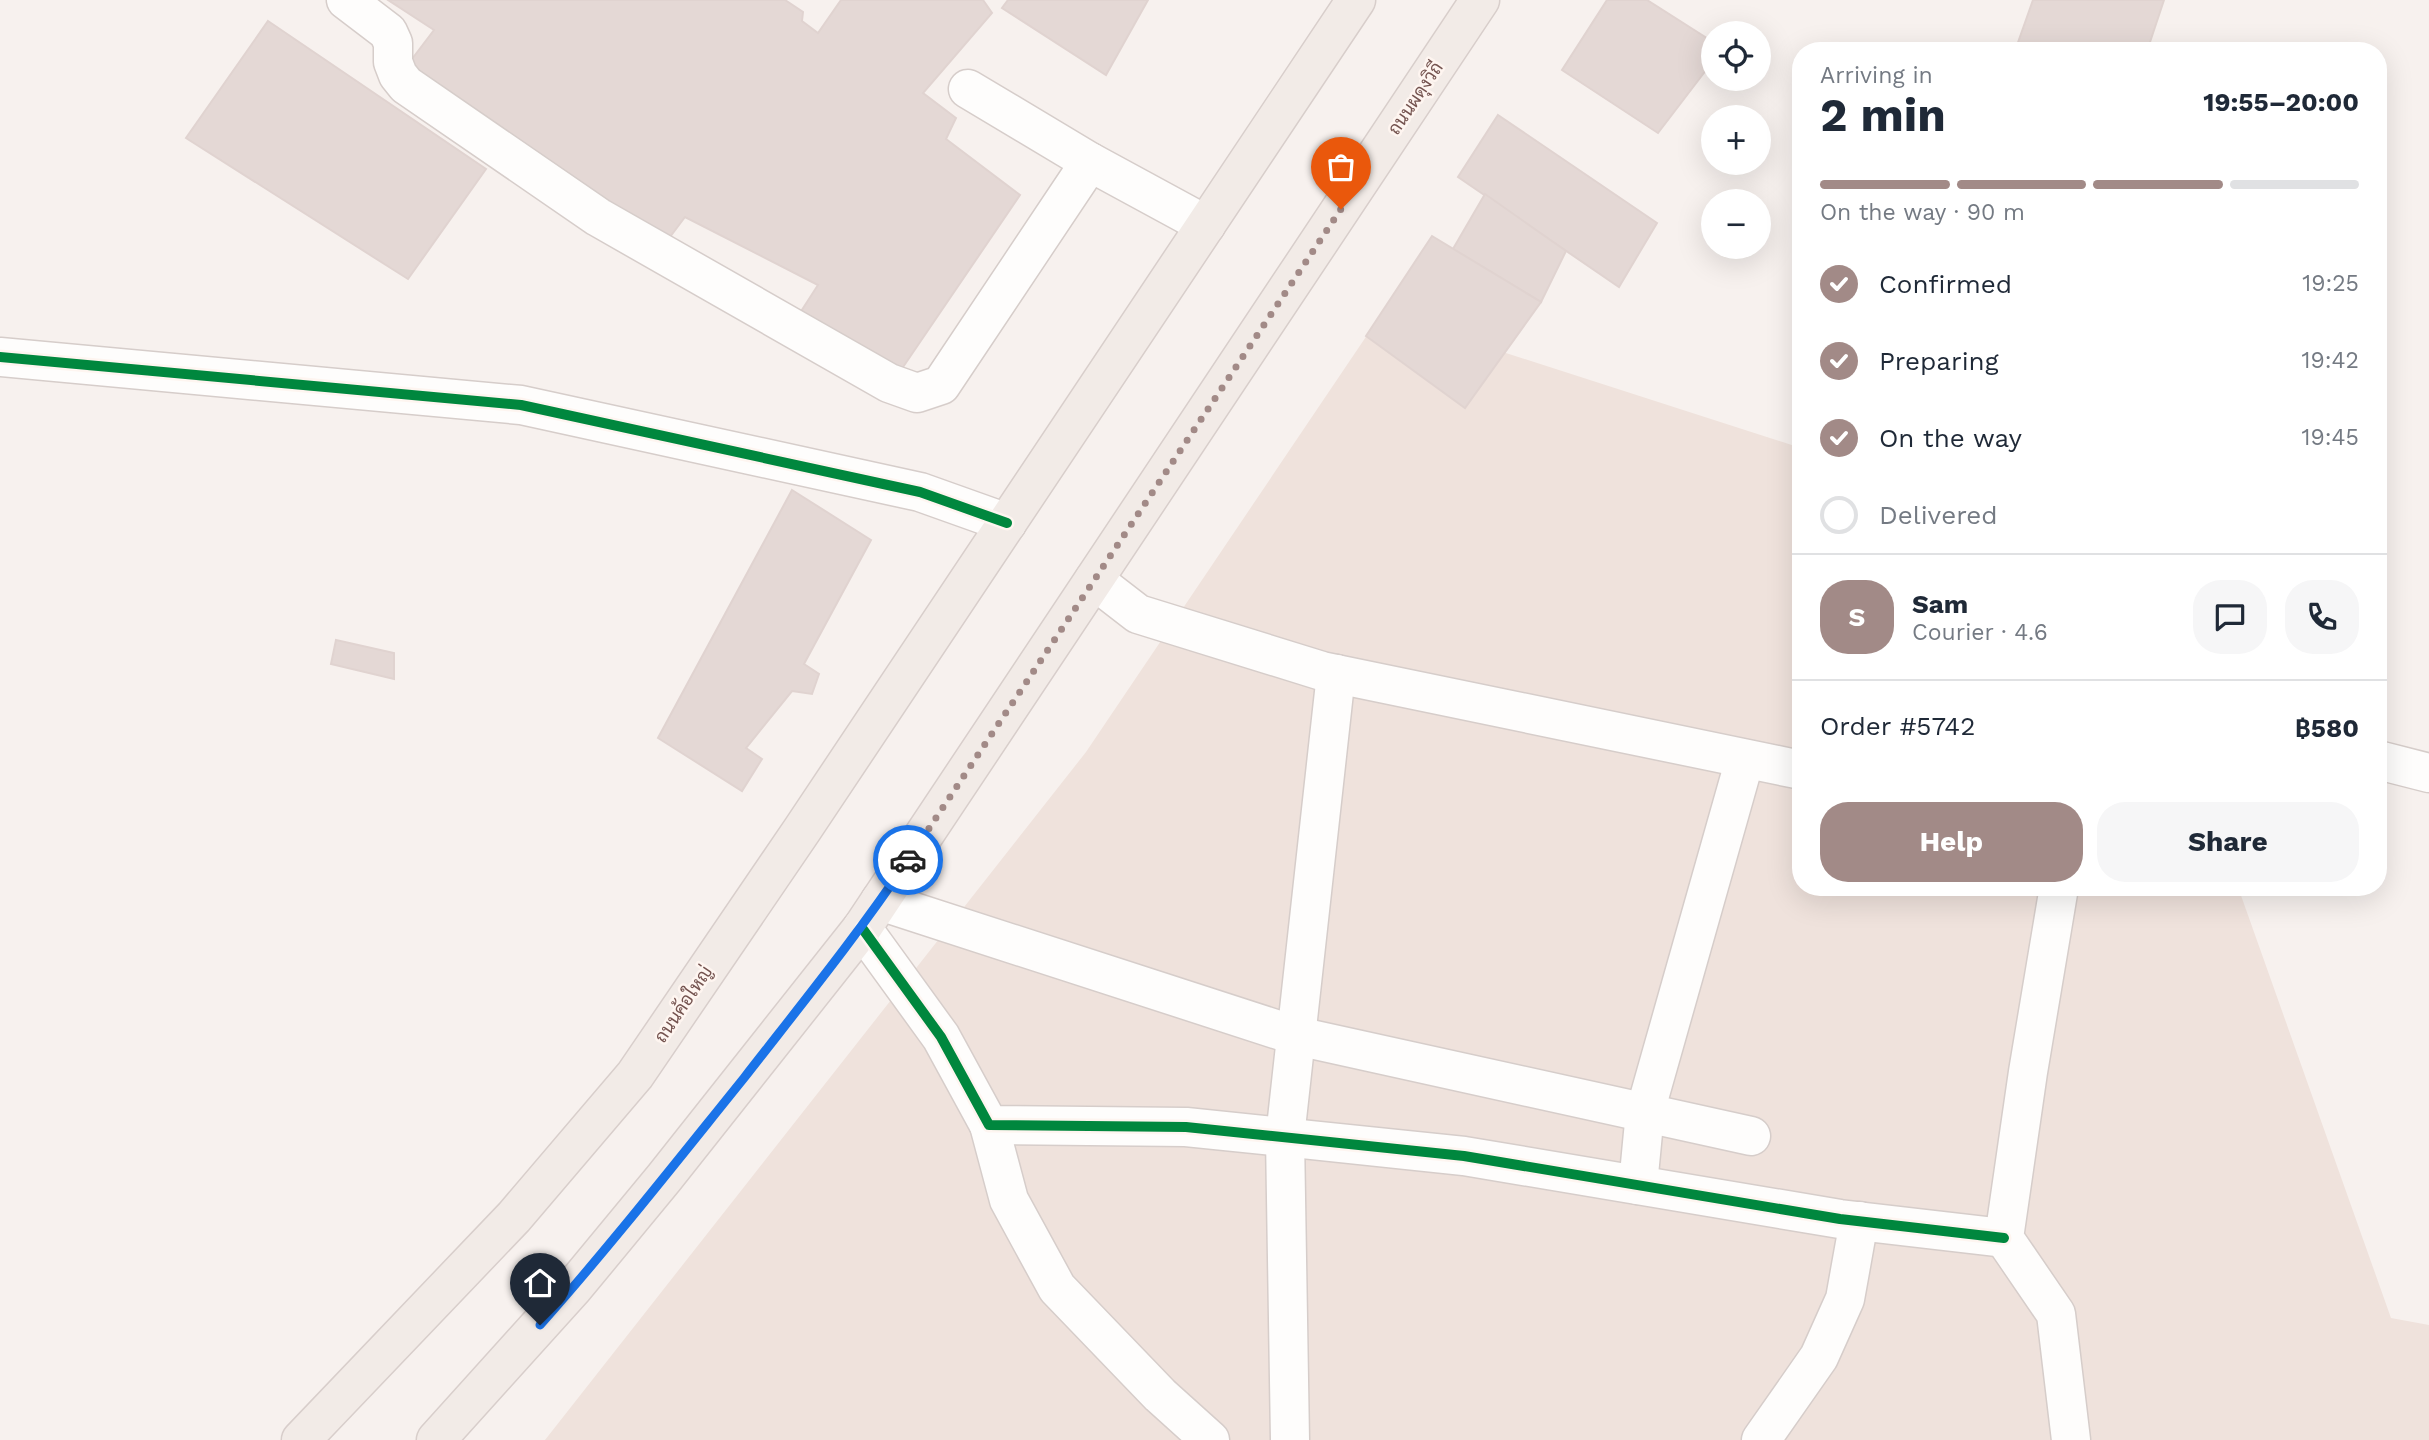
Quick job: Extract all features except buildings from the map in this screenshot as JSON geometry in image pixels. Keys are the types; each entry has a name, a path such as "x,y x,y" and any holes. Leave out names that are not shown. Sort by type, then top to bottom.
{"main road":[{"path":"1007,523 1356,0"},
{"name":"ถนนผดุงวิถี","path":"1094,580 1480,0"},
{"name":"ถนนค้อใหญ่","path":"301,1440 514,1217 635,1075 1007,523"},
{"path":"436,1440 574,1287 664,1178 871,914 1094,580"}],"street":[{"path":"346,0 388,32 393,43 393,62 406,85 598,217 889,383 917,393 941,385 1090,162"},
{"path":"968,89 1090,162 1206,225"},
{"path":"0,357 521,405 920,492 1007,523"},
{"path":"1094,580 1138,614 1336,674 1792,768"},
{"path":"1290,1440 1284,1137 1336,674"},
{"path":"1638,1185 1645,1112 1745,759"},
{"path":"2387,762 2429,773"},
{"path":"2057,896 2004,1238 2056,1314 2071,1440"},
{"path":"871,914 1297,1036 1751,1136"},
{"path":"871,914 989,1125 1009,1200 1057,1288 1160,1395 1210,1440"},
{"path":"989,1125 1186,1127 1464,1156 1859,1221 2004,1238"},
{"path":"1761,1440 1819,1357 1845,1299 1859,1221"}],"shaded area":[{"path":"1382,313 1792,445 1792,896 2241,896 2391,1318 2429,1325 2429,1440 545,1440 1086,752"}],"cycle path":[{"path":"0,357 521,405 920,492 1007,523"},
{"path":"862,928 941,1037 989,1125 1186,1127 1464,1156 1840,1219 2004,1238"}],"way so far":[{"path":"908,860 1341,209"}],"route":[{"path":"540,1325 664,1178 862,928 908,860"}]}
